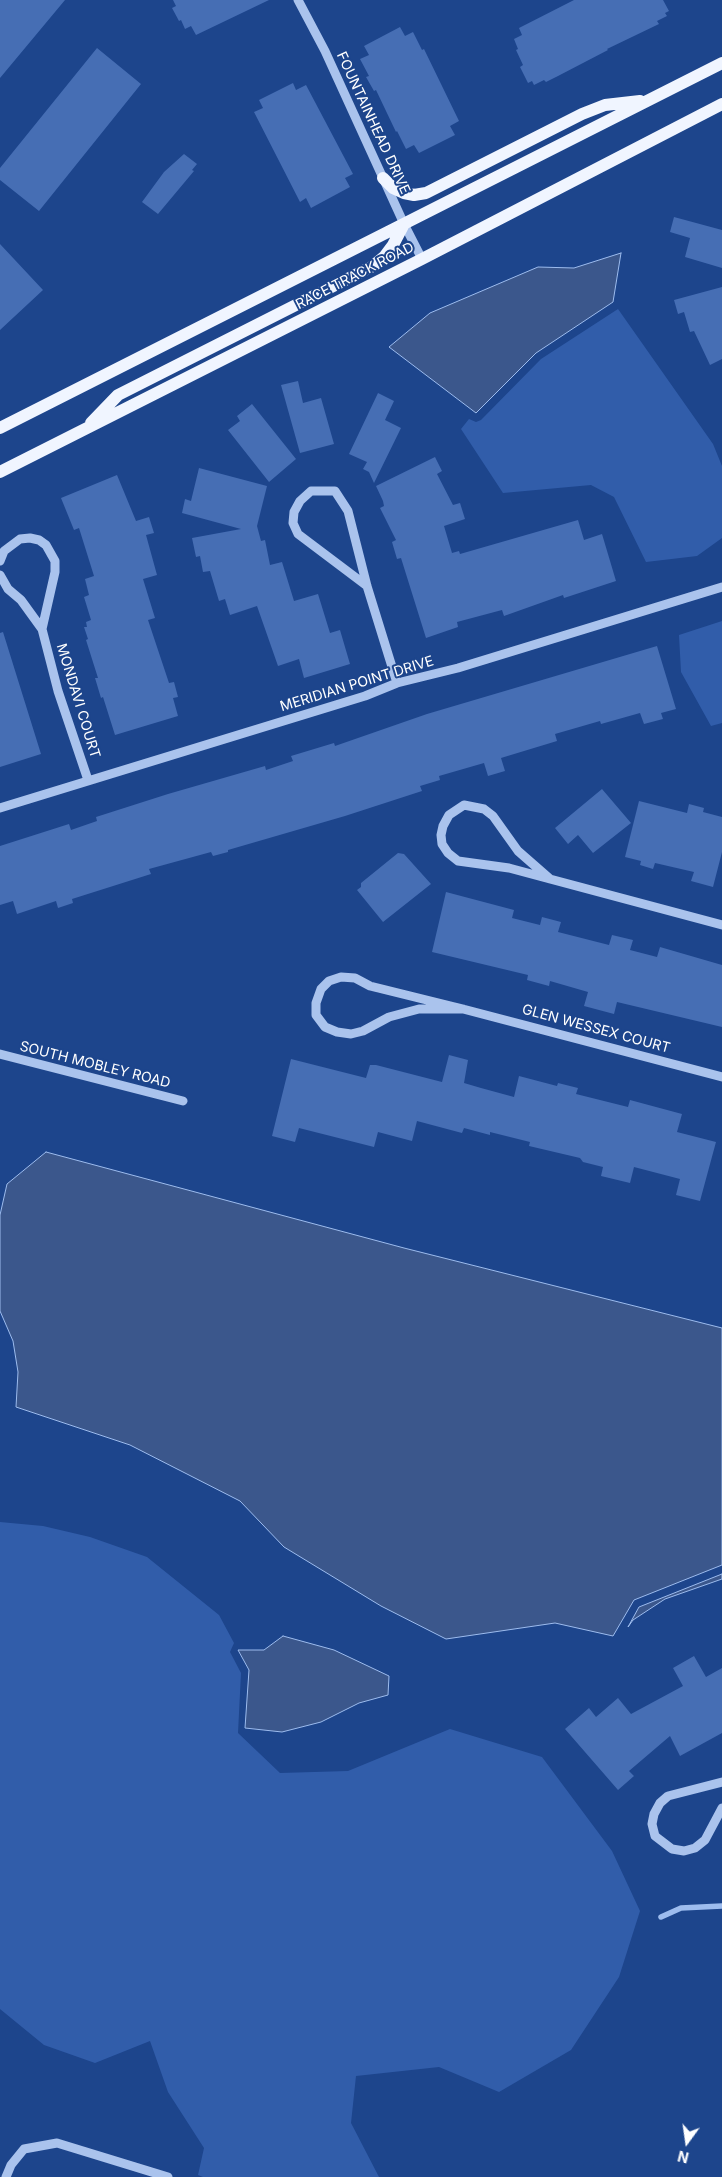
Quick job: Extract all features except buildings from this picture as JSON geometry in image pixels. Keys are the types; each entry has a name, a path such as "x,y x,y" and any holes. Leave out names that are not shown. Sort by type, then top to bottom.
{"main road":[{"name":"RACE TRACK ROAD","path":"0,428 722,63"},
{"path":"383,178 393,188 404,193 414,195 426,192 582,114 605,105 650,100"},
{"name":"RACE TRACK ROAD","path":"0,472 422,259 722,104"},
{"path":"84,430 118,395 373,266 384,257 393,245 404,224"}],"street":[{"name":"FOUNTAINHEAD DRIVE","path":"298,0 325,51 404,224 422,259"},
{"path":"367,586 298,534 293,523 294,512 300,501 312,491 335,491 348,510 367,586 398,683"},
{"name":"MONDAVI COURT","path":"0,561 4,550 20,539 30,538 39,540 46,545 54,562 55,572 42,629"},
{"name":"MONDAVI COURT","path":"0,575 8,589 21,600 42,629 58,691 88,780"},
{"name":"MERIDIAN POINT DRIVE","path":"0,808 364,696 398,683 458,668 722,587"},
{"path":"550,879 518,851 493,816 484,809 474,805 464,805 449,815 443,826 442,844 448,853 458,861 509,868 550,879 722,925"},
{"name":"GLEN WESSEX COURT","path":"463,1008 419,1010 389,1017 363,1031 351,1034 337,1032 325,1027 316,1015 316,1003 322,989 329,981 341,977 355,978 370,986 463,1008 722,1077"},
{"name":"SOUTH MOBLEY ROAD","path":"0,1054 183,1101"},
{"path":"722,1782 668,1796 660,1803 654,1814 652,1824 655,1836 672,1849 684,1851 696,1848 705,1840 722,1808"},
{"path":"6,2177 11,2165 24,2149 57,2143 168,2177"}],"shaded area":[{"path":"621,253 613,302 536,353 476,413 389,347 430,313 538,267 574,268"},
{"path":"618,309 713,444 722,466 722,538 697,556 646,562 614,497 591,485 503,493 461,429 469,419 476,422 481,420 541,359"},
{"path":"722,621 722,723 711,726 681,672 679,635"},
{"path":"46,1152 404,1248 722,1328 722,1565 634,1600 613,1636 555,1623 446,1639 381,1606 284,1547 240,1501 130,1445 16,1407 18,1372 13,1341 0,1311 0,1215 7,1184"},
{"path":"0,1522 43,1526 90,1537 147,1557 219,1615 234,1643 230,1652 241,1673 238,1733 280,1773 348,1771 450,1729 542,1757 612,1851 640,1911 619,1977 571,2050 499,2092 439,2067 356,2076 351,2123 379,2177 203,2177 198,2175 204,2148 168,2092 150,2041 95,2063 44,2045 0,2009"},
{"path":"722,1574 722,1579 665,1599 633,1620 628,1627 639,1607"},
{"path":"283,1636 334,1650 389,1676 388,1695 359,1703 321,1722 282,1732 245,1728 249,1670 238,1650 264,1650"}],"waterway":[{"path":"661,1917 681,1908 722,1906"}]}
